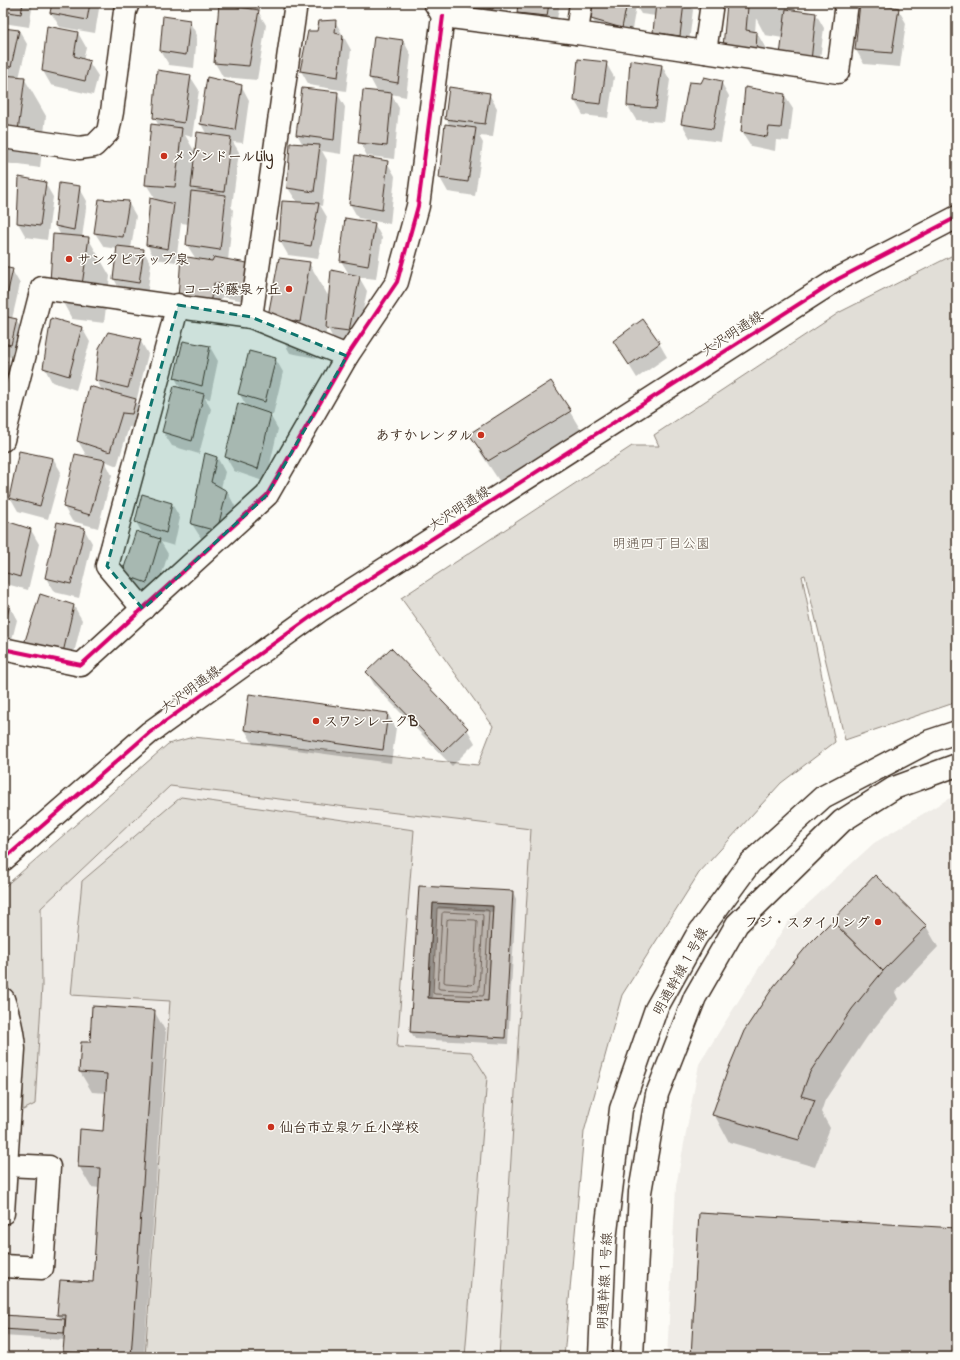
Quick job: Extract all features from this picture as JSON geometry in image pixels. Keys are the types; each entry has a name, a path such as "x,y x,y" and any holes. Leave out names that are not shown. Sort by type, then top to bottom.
{"street":[{"path":"3,138 79,148 94,146 108,132 125,12 128,3"},
{"path":"251,316 296,3"},
{"path":"577,33 581,3"},
{"path":"705,52 712,3"},
{"path":"3,649 81,665 267,495 347,356 397,282 418,206 439,9 577,33 838,72 847,3"},
{"name":"大沢明通線","path":"3,860 149,733 319,611 838,279 957,217"},
{"path":"3,440 42,288 251,316 347,356"},
{"path":"143,609 107,566 178,306"},
{"name":"明通幹線１号線","path":"600,1357 605,1240 621,1109 656,1009 696,937 750,863 823,797 930,741 957,732"},
{"path":"632,1357 640,1192 657,1094 695,997 737,924 842,821 894,788 957,765"},
{"path":"3,999 11,1026 14,1049 3,1213"},
{"path":"3,1266 42,1268 49,1167 6,1165"}],"highlighted area":[{"path":"178,305 251,317 347,356 267,495 143,609 107,566"}],"shaded area":[{"name":"仙台市立泉ケ丘小学校","path":"185,746 565,781 522,1357 3,1357 3,896"},
{"path":"957,796 957,1357 667,1357 676,1186 699,1064 787,923 874,843 948,799"}],"green space":[{"name":"明通四丁目公園","path":"957,253 957,702 845,740 805,575 802,576 835,742 781,783 699,873 622,995 584,1132 564,1357 499,1357 531,829 170,786 41,908 42,986 35,1104 23,1110 23,1035 17,1002 3,978 3,888 168,744 193,737 478,765 493,726 401,598 632,446 659,446 654,435 840,312"},
{"path":"181,797 414,830 397,1047 471,1052 487,1077 465,1357 145,1357 170,1001 71,995 82,881"}],"water":[{"path":"433,903 493,906 488,1001 428,998"}],"building":[{"path":"3,3 23,3 21,14 3,11"},
{"path":"52,3 90,3 87,20 50,13"},
{"path":"461,3 494,3 493,9"},
{"path":"518,3 549,3 547,16 517,13"},
{"path":"593,3 627,3 622,28 591,19"},
{"path":"656,3 684,3 680,36 653,32"},
{"path":"727,3 748,7 746,30 757,32 756,51 723,47"},
{"path":"860,3 873,3 899,8 892,53 855,50"},
{"path":"219,4 259,10 249,66 214,63"},
{"path":"786,9 816,13 811,61 780,55"},
{"path":"163,16 190,20 186,55 160,51"},
{"path":"336,20 335,33 343,35 338,77 300,71 308,31 317,31 319,21"},
{"path":"47,26 78,32 74,56 90,61 85,81 42,71"},
{"path":"3,28 19,30 11,67 3,66"},
{"path":"374,36 403,40 398,83 369,78"},
{"path":"578,59 607,62 601,104 574,101"},
{"path":"630,60 662,65 656,108 627,106"},
{"path":"157,70 191,75 184,123 153,118"},
{"path":"3,75 25,77 18,131 3,128"},
{"path":"207,77 242,85 235,130 200,124"},
{"path":"704,77 722,81 713,129 681,124 689,82 701,83"},
{"path":"449,87 490,93 485,124 445,119"},
{"path":"745,87 785,94 781,128 769,127 767,137 741,132"},
{"path":"302,88 338,92 334,140 296,135"},
{"path":"363,90 392,93 387,146 358,143"},
{"name":"メゾンドールLily","path":"151,124 182,128 175,187 145,185"},
{"path":"445,124 476,128 468,182 439,178"},
{"path":"197,132 231,137 224,192 191,188"},
{"path":"290,143 320,145 314,192 287,188"},
{"path":"355,155 388,161 382,210 349,204"},
{"path":"19,177 46,182 40,226 17,223"},
{"path":"59,183 80,186 74,230 55,226"},
{"path":"191,191 226,195 220,250 186,245"},
{"path":"150,198 174,204 168,249 146,245"},
{"path":"99,199 129,201 123,237 94,233"},
{"path":"282,201 319,203 311,246 279,241"},
{"path":"345,218 375,223 368,266 340,261"},
{"name":"サンタピアップ泉","path":"53,234 89,237 82,285 50,282"},
{"path":"117,246 144,249 139,283 113,279"},
{"path":"181,256 212,261 214,257 247,263 244,288 214,283 210,303 178,298"},
{"name":"コーポ藤泉ヶ丘","path":"279,258 310,262 300,322 268,316"},
{"path":"3,267 13,269 4,309 3,309"},
{"path":"331,270 360,276 349,331 326,328"},
{"path":"3,316 17,319 11,345 3,343"},
{"path":"51,318 82,327 69,376 43,368"},
{"path":"643,319 660,343 629,365 613,341"},
{"path":"108,332 141,339 128,388 95,380 99,348"},
{"path":"183,341 210,346 202,386 174,378"},
{"path":"249,351 276,358 265,402 238,394"},
{"path":"3,359 7,361 3,374"},
{"path":"551,381 571,411 488,461 469,434"},
{"path":"89,386 136,399 132,414 122,413 110,452 77,441"},
{"path":"174,386 204,394 192,441 162,432"},
{"path":"238,403 271,414 258,469 225,457"},
{"path":"19,451 53,458 40,506 9,498"},
{"path":"205,453 217,457 211,482 227,491 217,531 191,524"},
{"path":"75,454 105,460 90,515 63,507"},
{"path":"142,494 172,503 166,533 135,522"},
{"path":"3,520 31,529 20,577 3,572"},
{"path":"57,522 85,528 71,584 45,578"},
{"path":"136,531 160,539 147,583 122,574"},
{"path":"40,594 74,605 62,657 24,644"},
{"path":"3,602 10,605 3,631"},
{"path":"391,648 468,728 443,752 366,672"},
{"name":"スワンレークB","path":"249,694 388,713 383,750 244,730"},
{"path":"875,875 927,926 883,971 832,921"},
{"path":"419,886 513,891 505,1038 410,1032","holes":["433,903 493,906 488,1001 428,998"]},
{"path":"832,921 883,971 852,1009 810,1072 801,1096 815,1100 799,1140 712,1115 727,1072 744,1031 774,986 807,946"},
{"path":"92,1006 155,1010 131,1357 84,1357 84,1353 63,1352 66,1315 57,1315 60,1280 93,1282 100,1168 78,1167 80,1129 103,1131 107,1074 79,1072 81,1042 90,1042"},
{"path":"699,1213 957,1228 957,1357 691,1357"},
{"path":"3,1315 65,1319 64,1333 3,1329"}],"cycle path":[{"path":"3,649 81,665 267,495 347,356 397,282 418,206 443,16"},
{"path":"3,860 149,733 319,611 838,279 957,217"}],"place":[{"name":"メゾンドールLily","path":"164,156"},
{"name":"サンタピアップ泉","path":"69,259"},
{"name":"コーポ藤泉ヶ丘","path":"289,289"},
{"name":"あすかレンタル","path":"481,435"},
{"name":"スワンレークB","path":"316,721"},
{"name":"フジ・スタイリング","path":"878,922"},
{"name":"仙台市立泉ケ丘小学校","path":"271,1127"}]}
